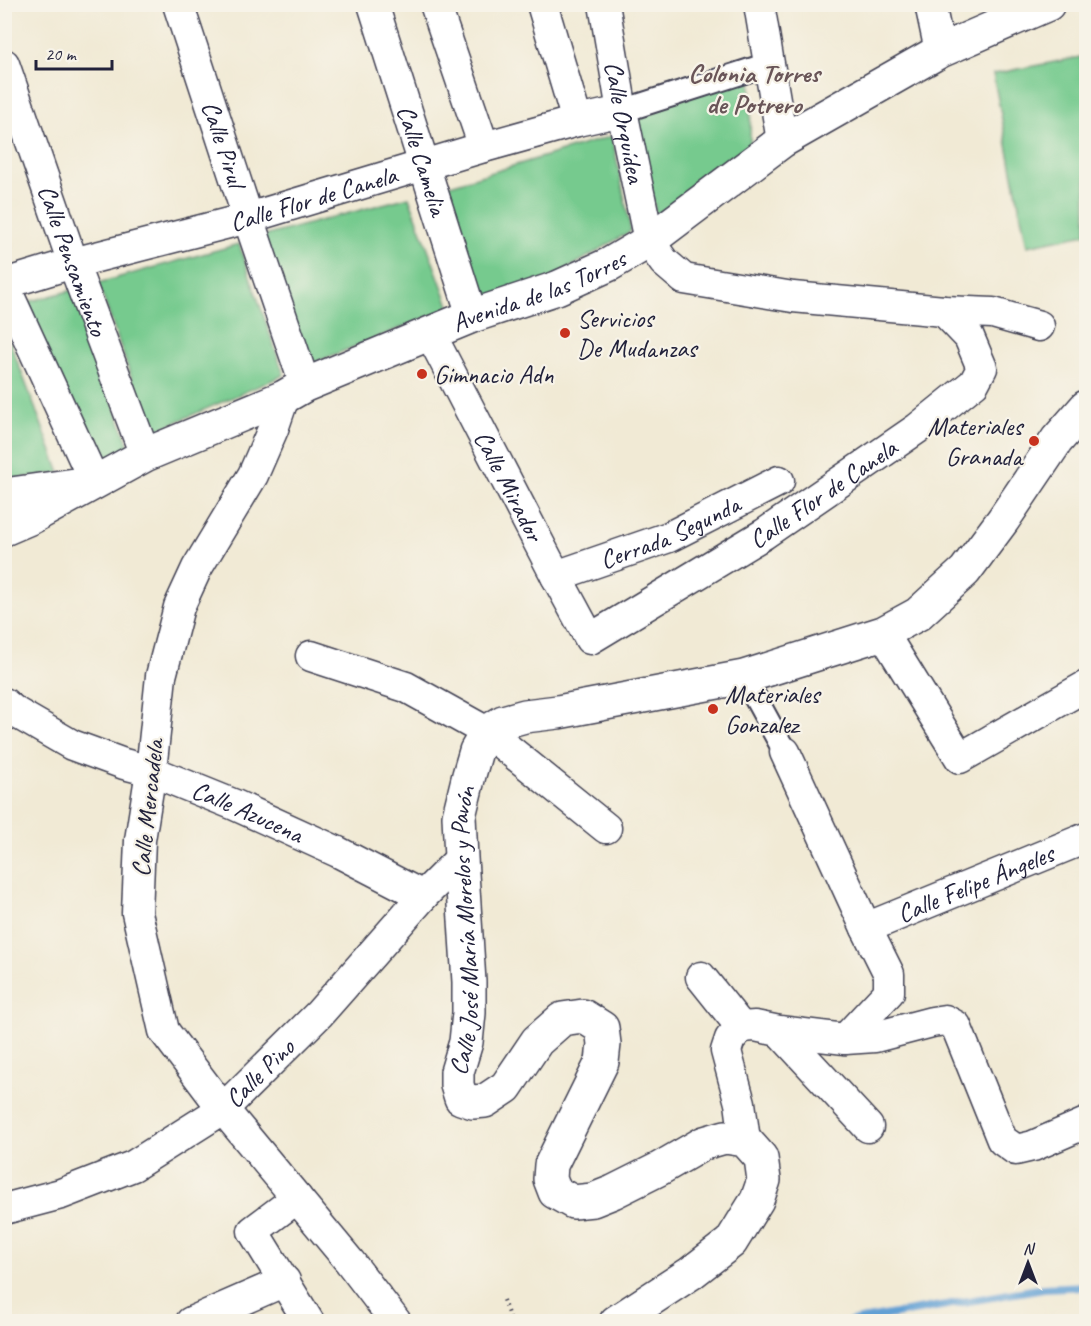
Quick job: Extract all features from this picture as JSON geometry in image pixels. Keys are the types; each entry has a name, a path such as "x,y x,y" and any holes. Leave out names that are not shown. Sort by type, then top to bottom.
{"street":[{"name":"Calle Pirul","path":"178,4 248,218 294,391"},
{"name":"Calle Camelia","path":"373,4 472,316"},
{"path":"435,4 484,147"},
{"path":"542,4 577,121"},
{"name":"Calle Orquídea","path":"604,4 622,111 649,241"},
{"path":"759,4 782,141"},
{"path":"930,4 940,51"},
{"name":"Avenida de las Torres","path":"4,529 32,517 145,455 430,333 472,316 557,288 610,264 649,241 782,141 940,51 1048,4"},
{"name":"Calle Pensamiento","path":"4,64 73,263 145,455"},
{"path":"622,111 769,64"},
{"name":"Calle Flor de Canela","path":"4,284 73,263 248,218 484,147 622,111"},
{"path":"649,241 664,262 684,279 793,297 944,311 993,313 1039,326"},
{"path":"4,284 95,483 4,495"},
{"name":"Calle Flor de Canela","path":"590,639 764,534 918,428 974,383 982,368 969,337 944,311"},
{"name":"Calle Mirador","path":"430,333 590,639"},
{"name":"Calle Mercadela","path":"294,391 252,475 197,568 179,607 161,676 151,771 140,840 138,913 164,1031 223,1109 396,1322"},
{"path":"487,732 503,722 525,716 558,712 744,677 883,633 918,614 965,571 1057,440 1086,407"},
{"name":"Cerrada Segunda","path":"556,576 669,537 779,481"},
{"path":"883,633 960,758 1086,686"},
{"path":"311,656 406,687 487,732 606,828"},
{"path":"744,677 785,752 889,974 889,992 845,1038"},
{"name":"Calle Azucena","path":"4,703 15,712 72,745 151,771 235,805 338,852 423,896"},
{"name":"Calle José María Morelos y Pavón","path":"487,732 476,751 459,816 470,982 470,1012 466,1042 457,1072 457,1085 462,1098 473,1102 485,1101 506,1087 537,1041 562,1019 583,1016 602,1028 604,1044 602,1062 551,1165 550,1179 555,1192 573,1202 593,1200 659,1169 704,1143 725,1137 745,1140"},
{"name":"Calle Felipe Ángeles","path":"866,928 1086,838"},
{"name":"Calle Pino","path":"4,1209 61,1194 133,1166 223,1109 319,1014 423,896 461,858"},
{"path":"701,977 741,1027"},
{"path":"616,1322 691,1273 731,1242 757,1200 764,1180 761,1158 745,1140 740,1103 726,1051 730,1038 741,1027 755,1026 845,1038 875,1037 945,1020 956,1026 1002,1140 1016,1150 1033,1146 1086,1123"},
{"path":"779,1031 868,1127"},
{"path":"297,1198 253,1231 309,1322"},
{"path":"190,1322 285,1281"}],"path":[{"path":"503,1300 511,1322"}],"green space":[{"path":"1086,56 1086,234 1027,246 993,74"},
{"path":"751,77 750,153 656,215 636,113"},
{"path":"612,136 631,231 552,278 474,301 437,189"},
{"path":"409,197 450,308 309,365 264,236"},
{"path":"239,244 284,375 151,433 98,283"},
{"path":"73,290 130,449 93,464 24,303"},
{"path":"5,329 60,473 5,480"}],"waterway":[{"path":"850,1322 1043,1288 1086,1286"}],"place":[{"name":"Servicios De Mudanzas","path":"565,333"},
{"name":"Gimnacio Adn","path":"422,374"},
{"name":"Materiales Granada","path":"1034,441"},
{"name":"Materiales Gonzalez","path":"713,709"}],"district":[{"name":"Colonia Torres de Potrero","path":"754,88"}]}
